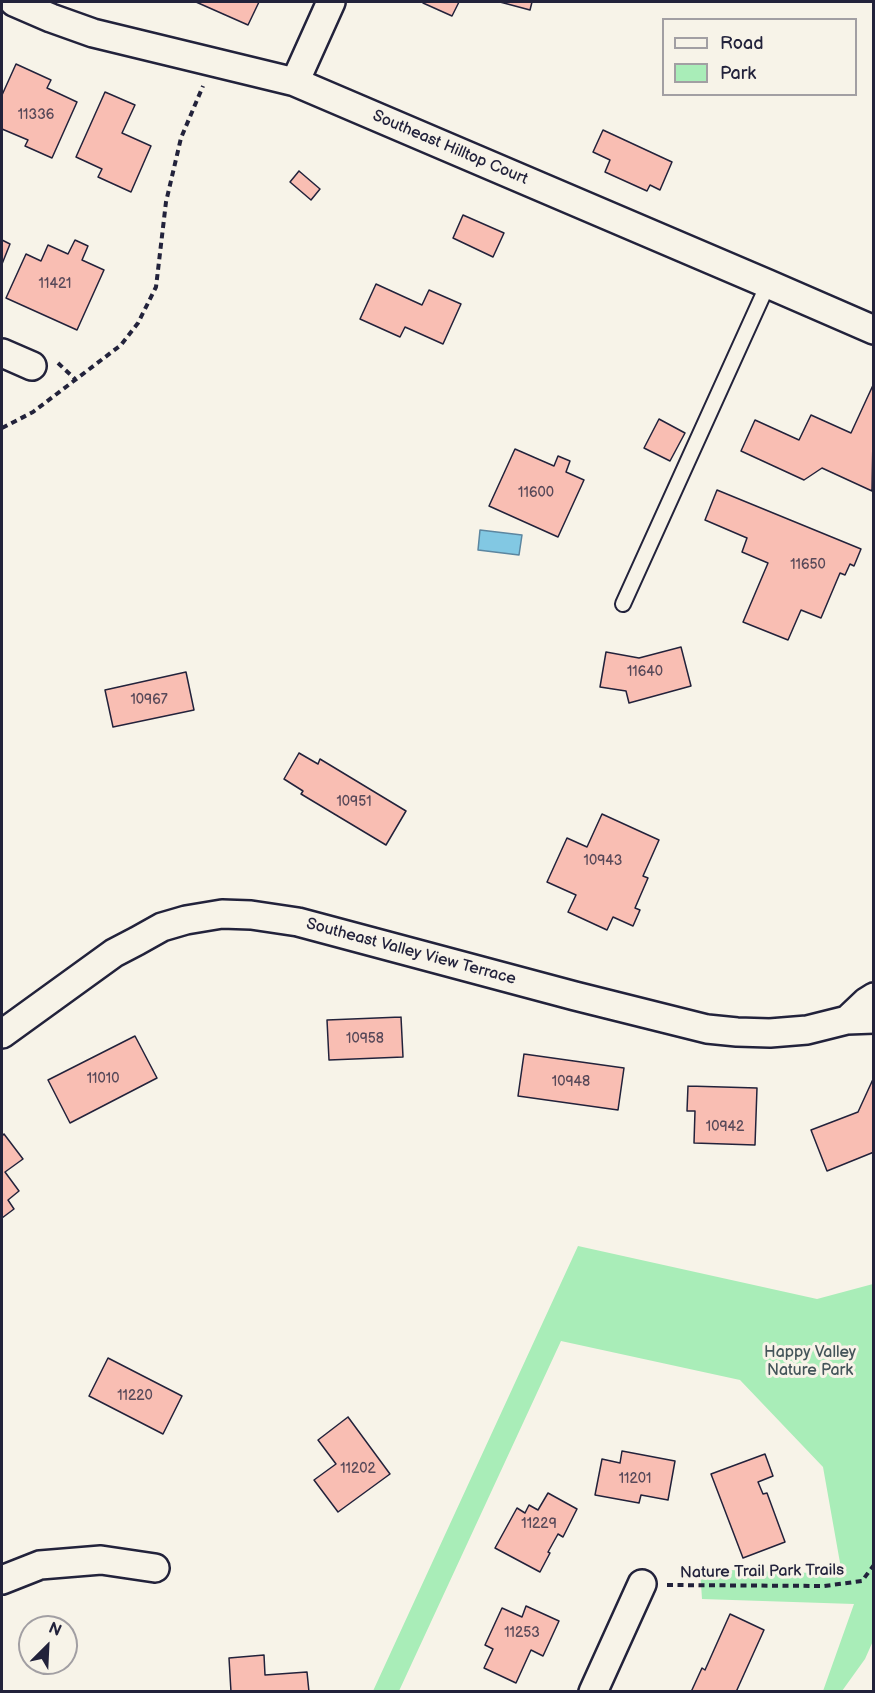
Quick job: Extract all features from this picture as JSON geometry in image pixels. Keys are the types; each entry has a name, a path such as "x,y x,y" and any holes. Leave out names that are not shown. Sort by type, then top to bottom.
{"street":[{"name":"Southeast Hilltop Court","path":"14,2 93,33 295,82 873,330"},
{"path":"295,82 331,2"},
{"path":"2,353 32,366"},
{"name":"Southeast Valley View Terrace","path":"2,1034 114,954 162,927 189,919 222,915 251,915 298,922 707,1029 770,1033 807,1030 860,1020 866,1002 873,997"},
{"path":"2,1580 40,1565 60,1563 100,1560 155,1568"},
{"path":"593,1692 642,1584"}],"lane":[{"path":"623,604 768,284"}],"path":[{"path":"2,428 33,412 121,345 138,323 156,287 166,202 181,138 203,86"},
{"name":"Nature Trail Park Trails","path":"642,1584 824,1586 862,1581 873,1565"}],"green space":[{"name":"Happy Valley Nature Park","path":"578,1246 817,1299 873,1284 873,1641 865,1659 842,1691 823,1691 854,1604 702,1599 700,1569 842,1574 823,1467 740,1380 561,1341 399,1691 373,1691"}],"water":[{"path":"480,530 522,535 519,555 478,550"}],"building":[{"path":"196,2 259,2 248,25"},
{"path":"424,2 459,2 452,16"},
{"path":"500,2 532,2 530,10"},
{"path":"16,64 51,80 47,88 77,102 52,158 25,146 28,140 2,129 2,95"},
{"path":"105,92 135,105 122,133 151,146 131,192 98,177 102,169 76,157"},
{"path":"603,130 672,162 660,190 650,185 647,191 605,172 610,160 593,152"},
{"path":"299,171 320,189 311,200 290,182"},
{"path":"463,215 504,233 493,257 453,238"},
{"path":"2,240 10,244 2,264"},
{"path":"75,240 88,246 82,260 104,270 77,330 6,298 26,254 41,261 48,245 68,254"},
{"path":"376,284 422,305 429,290 461,304 443,344 405,327 400,337 360,319"},
{"path":"874,383 872,491 822,468 804,480 741,451 755,420 799,440 811,415 851,433"},
{"path":"659,419 685,433 670,461 644,448"},
{"path":"515,449 554,466 558,456 570,461 566,472 584,480 558,537 489,506"},
{"path":"717,490 861,549 854,566 850,564 845,575 840,573 821,618 801,610 788,640 743,622 768,563 742,552 747,538 705,520"},
{"path":"681,647 691,686 629,703 626,691 600,687 606,652 639,658"},
{"path":"186,672 194,710 113,727 105,690"},
{"path":"299,753 318,764 320,759 406,811 386,845 301,794 303,791 284,779"},
{"path":"602,814 659,840 643,876 648,878 635,908 640,910 633,926 613,917 607,930 568,912 576,895 547,882 567,838 587,847"},
{"path":"401,1017 403,1057 329,1060 327,1020"},
{"path":"135,1036 157,1078 70,1123 48,1080"},
{"path":"524,1054 624,1068 618,1110 518,1096"},
{"path":"874,1077 874,1152 827,1171 811,1130 858,1112"},
{"path":"688,1086 757,1088 755,1145 694,1143 695,1111 687,1111"},
{"path":"4,1134 23,1159 5,1172 19,1191 8,1200 14,1209 2,1218 2,1136"},
{"path":"108,1358 182,1396 163,1434 89,1396"},
{"path":"348,1417 390,1474 338,1512 314,1480 336,1464 318,1440"},
{"path":"622,1451 675,1461 668,1500 641,1495 639,1503 595,1495 602,1459 620,1463"},
{"path":"765,1454 773,1476 758,1482 763,1494 767,1493 785,1542 743,1558 711,1474"},
{"path":"548,1493 577,1509 563,1537 558,1534 540,1572 495,1548 517,1508 525,1513 529,1505 538,1510"},
{"path":"526,1606 559,1621 543,1656 531,1650 516,1683 484,1668 493,1649 485,1645 502,1608 522,1617"},
{"path":"730,1614 764,1630 736,1692 691,1692 702,1668 705,1670"},
{"path":"264,1655 265,1675 307,1672 309,1692 231,1692 229,1658"}]}
